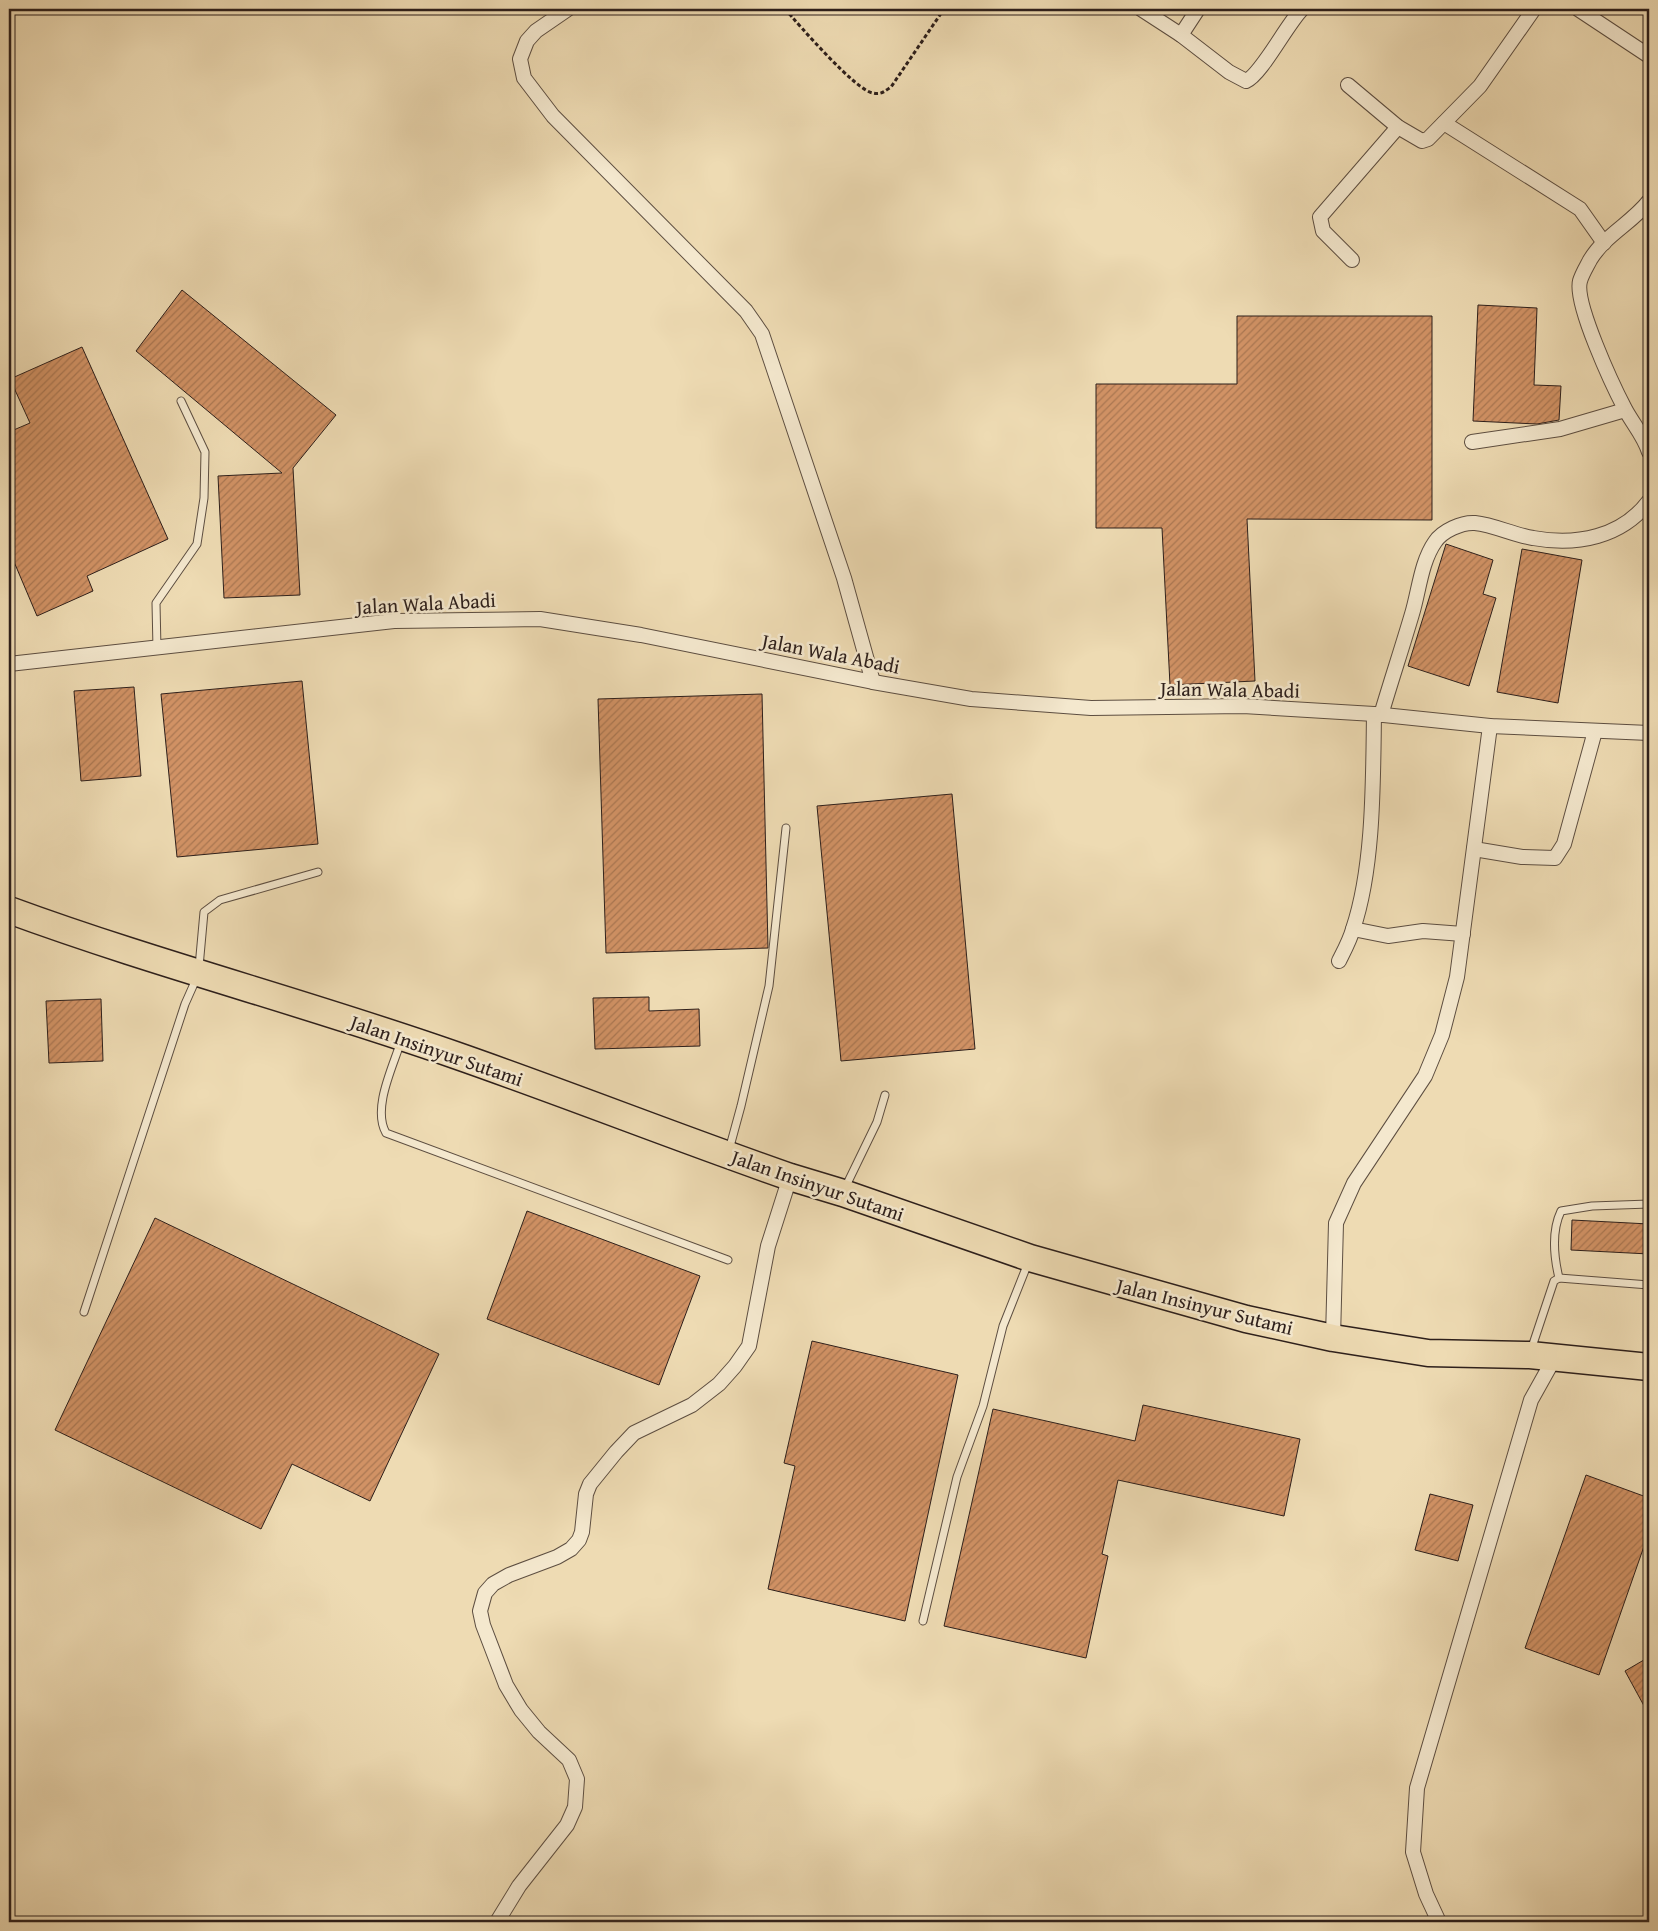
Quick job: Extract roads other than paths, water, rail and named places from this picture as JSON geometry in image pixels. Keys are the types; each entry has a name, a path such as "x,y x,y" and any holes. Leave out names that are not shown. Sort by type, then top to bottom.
{"highway":[{"name":"Jalan Insinyur Sutami","path":"9,910 80,936 402,1037 790,1177 843,1192 1030,1258 1228,1314 1333,1338 1428,1353 1530,1355 1649,1367"}],"street":[{"path":"568,9 536,32 527,41 520,59 524,78 553,116 746,311 762,334 844,578 873,682"},
{"path":"1141,9 1181,35 1229,72 1246,81 1252,77 1262,64 1292,18 1302,9"},
{"path":"1181,35 1198,9"},
{"path":"1348,85 1398,127 1422,141 1434,136 1480,86 1534,9"},
{"path":"1578,9 1649,56"},
{"path":"1444,123 1580,209 1604,243"},
{"path":"1352,260 1323,231 1320,216 1398,127"},
{"path":"1649,201 1640,213 1604,243 1590,260 1580,282 1586,319 1626,410 1646,442 1649,452"},
{"path":"1472,442 1560,430 1626,410"},
{"path":"1339,961 1353,929 1364,878 1372,804 1378,715 1428,554 1435,540 1453,529 1474,523 1535,539 1575,540 1618,529 1638,516 1649,501"},
{"name":"Jalan Wala Abadi","path":"9,664 157,649 394,621 540,619 641,635 873,682 970,699 1091,708 1243,706 1378,715 1490,726 1649,733"},
{"path":"1333,1338 1336,1223 1354,1183 1425,1076 1442,1035 1457,977 1490,726"},
{"path":"1474,849 1522,858 1555,858 1564,844 1595,731"},
{"path":"1353,929 1388,936 1422,931 1463,934"},
{"path":"497,1922 519,1886 567,1825 575,1807 577,1779 569,1760 560,1748 539,1732 521,1710 506,1685 483,1625 480,1611 485,1593 494,1584 509,1575 557,1557 571,1549 580,1540 586,1494 590,1484 616,1452 634,1433 692,1405 719,1384 735,1366 749,1346 768,1246 790,1177"},
{"path":"1439,1922 1426,1894 1413,1852 1417,1788 1531,1400 1555,1357"}],"lane":[{"path":"157,649 156,603 197,544 204,498 205,452 181,401"},
{"path":"727,1154 742,1106 769,986 786,828"},
{"path":"84,1312 185,1004 198,973 204,912 220,900 318,872"},
{"path":"402,1037 380,1109 381,1124 386,1133 728,1260"},
{"path":"843,1192 877,1122 885,1095"},
{"path":"1559,1278 1554,1257 1557,1219 1560,1211 1592,1206 1649,1204"},
{"path":"923,1621 957,1477 983,1406 1004,1326 1030,1258"},
{"path":"1530,1355 1554,1281 1559,1278 1649,1285"}]}
